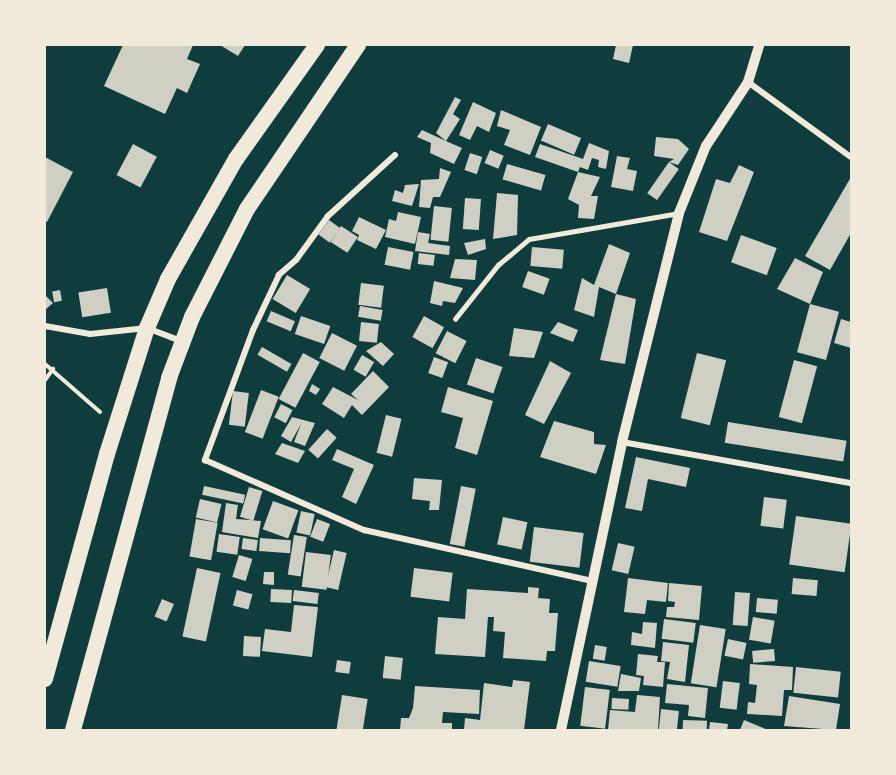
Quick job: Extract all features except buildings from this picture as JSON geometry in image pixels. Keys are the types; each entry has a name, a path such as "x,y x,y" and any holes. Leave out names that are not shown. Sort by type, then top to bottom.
{"highway":[{"path":"45,679 106,454 147,328 172,270 213,196 317,45"},
{"path":"73,730 182,341 232,234 358,45"}],"street":[{"path":"561,730 595,581 621,442 679,213 706,146 748,82 759,45"},
{"path":"748,82 851,157"},
{"path":"395,155 328,216 296,260 279,275 253,330 205,460 364,530 595,581"},
{"path":"45,326 90,334 147,328 182,341"},
{"path":"621,442 851,483"}],"lane":[{"path":"454,319 498,265 529,239 679,213"}],"path":[{"path":"45,364 101,411 98,422"},
{"path":"45,380 53,369"}]}
